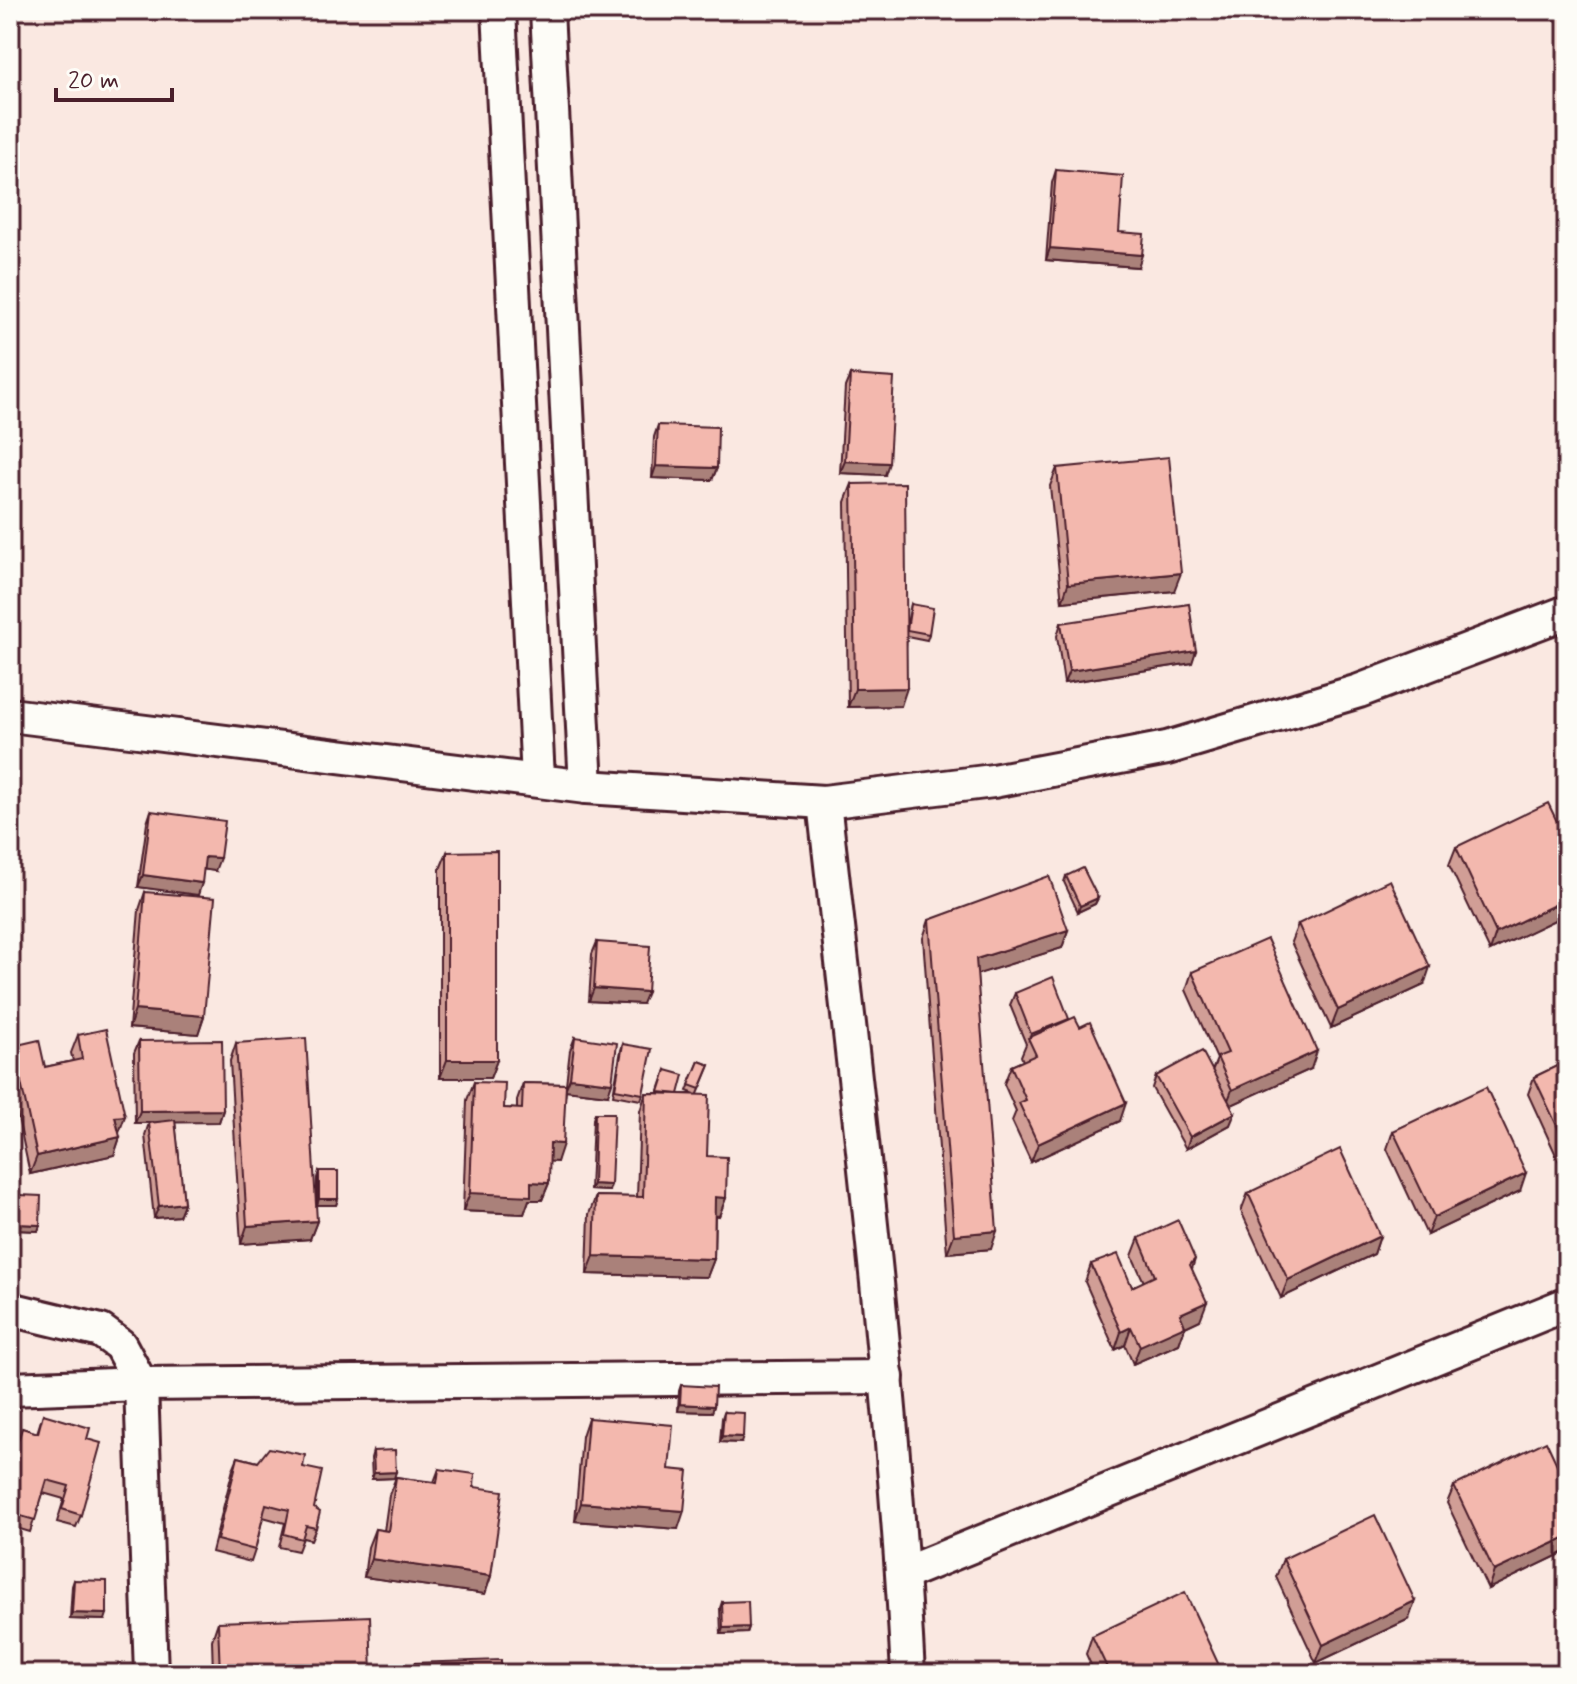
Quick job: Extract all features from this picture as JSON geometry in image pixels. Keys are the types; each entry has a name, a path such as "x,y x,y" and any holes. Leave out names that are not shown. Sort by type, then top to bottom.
{"street":[{"path":"499,10 538,779"},
{"path":"547,10 586,787"},
{"path":"10,715 586,787 824,802 993,781 1167,748 1359,691 1567,612"},
{"path":"824,802 887,1377 908,1674"},
{"path":"903,1574 1567,1304"},
{"path":"10,1309 101,1331 120,1345 141,1384 151,1674"},
{"path":"10,1389 141,1384 887,1377"}],"building":[{"path":"1056,170 1123,176 1119,232 1144,234 1142,255 1050,248"},
{"path":"850,375 894,378 889,463 845,461"},
{"path":"658,425 718,427 717,468 656,466"},
{"path":"1169,457 1181,573 1068,584 1057,468"},
{"path":"905,483 907,688 855,689 852,484"},
{"path":"911,604 933,608 929,634 907,630"},
{"path":"1189,604 1196,651 1069,671 1061,623"},
{"path":"1548,803 1567,842 1567,899 1496,933 1456,847"},
{"path":"151,811 225,821 220,858 205,857 202,883 143,875"},
{"path":"497,851 497,1060 447,1060 447,852"},
{"path":"1083,868 1098,898 1080,906 1066,876"},
{"path":"1049,876 1068,930 976,959 997,1231 954,1235 929,920"},
{"path":"1390,880 1430,967 1338,1010 1298,924"},
{"path":"145,892 215,898 204,1016 135,1010"},
{"path":"1267,939 1317,1051 1232,1090 1217,1057 1228,1053 1192,972"},
{"path":"597,942 650,946 647,992 594,988"},
{"path":"1053,977 1069,1019 1031,1034 1015,993"},
{"path":"1075,1017 1080,1027 1090,1022 1126,1103 1038,1144 1019,1103 1026,1100 1011,1066 1036,1055 1028,1038"},
{"path":"106,1029 125,1116 115,1117 120,1137 37,1156 13,1046 39,1040 45,1067 82,1059 78,1035"},
{"path":"575,1037 617,1043 612,1083 570,1078"},
{"path":"306,1038 317,1221 247,1226 236,1043"},
{"path":"222,1040 223,1110 140,1111 139,1041"},
{"path":"623,1044 652,1049 643,1094 615,1089"},
{"path":"1202,1051 1235,1113 1190,1137 1156,1076"},
{"path":"699,1061 710,1065 700,1089 689,1085"},
{"path":"1567,1061 1567,1147 1534,1077"},
{"path":"666,1070 684,1075 679,1094 659,1092"},
{"path":"474,1082 505,1083 504,1108 522,1109 523,1083 566,1084 563,1144 550,1143 549,1183 531,1182 531,1196 470,1193"},
{"path":"1486,1087 1526,1173 1434,1217 1393,1131"},
{"path":"646,1093 709,1095 707,1156 727,1157 726,1198 715,1197 714,1259 594,1256 596,1196 643,1197"},
{"path":"595,1113 614,1113 611,1185 593,1184"},
{"path":"175,1120 184,1203 159,1206 149,1123"},
{"path":"1340,1149 1380,1236 1288,1280 1248,1193"},
{"path":"319,1171 338,1171 338,1199 319,1199"},
{"path":"19,1195 41,1196 40,1225 18,1224"},
{"path":"1178,1220 1195,1259 1190,1265 1207,1302 1180,1314 1185,1326 1140,1346 1131,1327 1121,1332 1091,1264 1118,1254 1132,1287 1155,1276 1139,1238"},
{"path":"681,1385 715,1387 714,1406 680,1404"},
{"path":"724,1412 744,1413 743,1437 722,1436"},
{"path":"43,1414 90,1428 87,1439 101,1443 81,1515 62,1509 69,1486 47,1480 35,1520 10,1513 10,1469 22,1428 38,1433"},
{"path":"588,1418 673,1425 669,1469 688,1471 684,1511 581,1503"},
{"path":"1546,1441 1567,1486 1567,1537 1494,1571 1454,1486"},
{"path":"269,1448 305,1455 303,1467 322,1471 314,1508 320,1512 316,1528 306,1526 302,1539 284,1534 289,1510 266,1504 255,1550 217,1540 238,1457 258,1462"},
{"path":"395,1450 396,1472 374,1473 373,1451"},
{"path":"439,1469 475,1474 474,1487 503,1491 491,1576 371,1559 375,1529 388,1531 396,1477 437,1483"},
{"path":"1375,1515 1415,1601 1323,1645 1283,1559"},
{"path":"74,1580 107,1581 107,1614 72,1613"},
{"path":"1185,1592 1223,1674 1110,1674 1092,1636"},
{"path":"748,1601 749,1627 723,1628 722,1602"},
{"path":"370,1616 372,1674 220,1674 218,1622"},
{"path":"501,1660 501,1674 414,1674 414,1663"}]}
